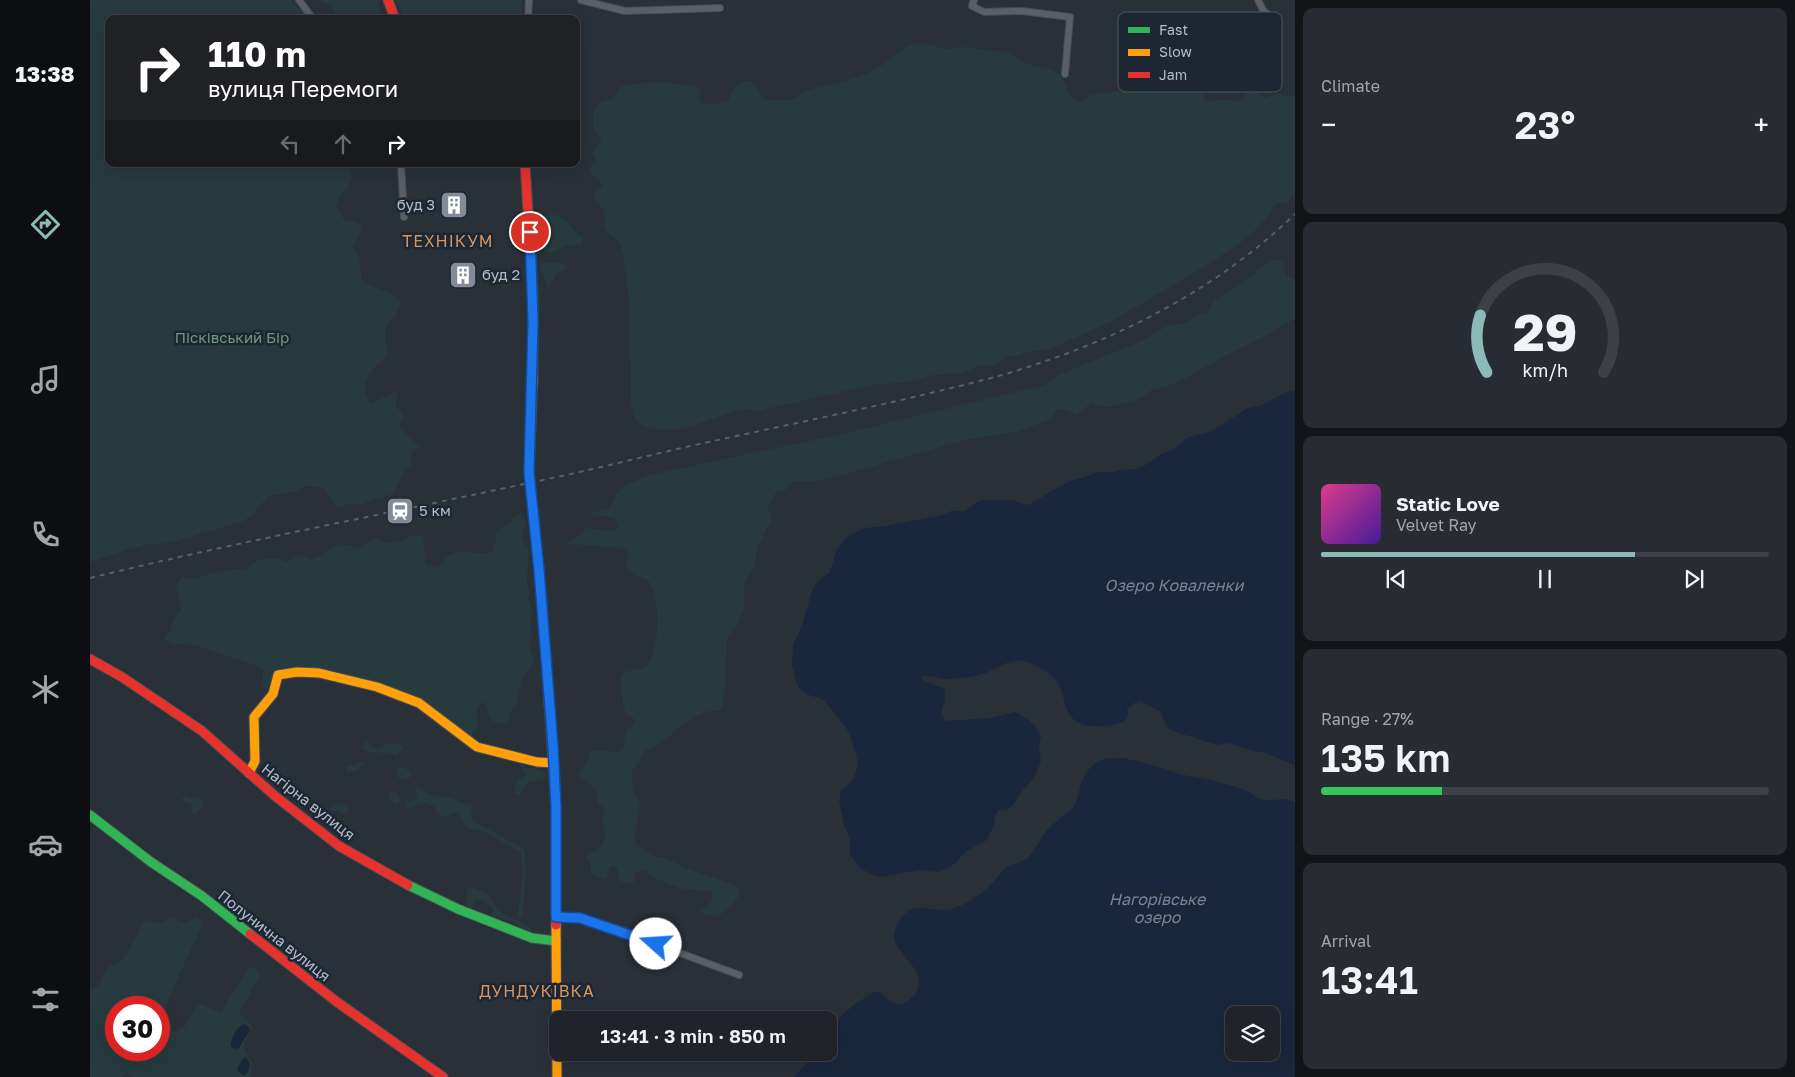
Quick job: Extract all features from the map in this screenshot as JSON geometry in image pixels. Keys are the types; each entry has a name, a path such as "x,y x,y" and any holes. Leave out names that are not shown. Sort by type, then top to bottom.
{"street":[{"path":"299,0 310,15"},
{"path":"388,0 394,15"},
{"path":"528,15 529,0"},
{"path":"580,0 626,12 720,8"},
{"path":"1258,0 1265,12"},
{"path":"973,3 984,12 1022,11 1070,17 1065,74"},
{"path":"401,167 404,217"},
{"path":"525,167 533,292 529,478 539,570 554,763 557,845 557,1077"},
{"name":"Нагірна вулиця","path":"90,659 122,677 202,730 275,796 333,842 388,875 452,906 528,937 556,941"},
{"path":"249,773 256,761 254,730 256,714 273,694 278,675 304,671 345,679 394,693 427,708 477,747 537,762 554,763"},
{"name":"Полунична вулиця","path":"90,815 151,862 207,901 316,986 443,1077"},
{"path":"556,917 586,920 739,975"}],"green space":[{"name":"Пісківський Бір","path":"90,0 292,0 306,15 105,15 105,167 349,167 352,177 351,182 336,207 344,219 360,225 360,235 352,248 359,256 362,279 371,286 393,294 401,302 386,330 387,350 385,357 368,376 365,391 372,403 397,391 396,405 403,416 399,426 419,447 411,453 412,466 403,472 391,495 371,500 362,505 349,504 336,507 323,488 305,486 294,492 268,496 253,515 243,521 170,543 143,545 90,562"},
{"path":"316,0 378,0 382,15 336,15 333,8 324,2"},
{"path":"396,0 522,0 523,15 402,15"},
{"path":"915,44 930,44 944,49 964,47 1010,54 1024,63 1053,70 1060,75 1072,98 1077,103 1084,101 1091,95 1118,91 1202,92 1204,99 1208,102 1221,99 1239,102 1250,92 1260,94 1264,98 1279,93 1295,96 1295,195 1285,203 1277,203 1259,227 1239,244 1197,271 1112,321 1050,349 1022,353 1015,357 1007,356 995,365 978,366 963,373 934,375 909,382 872,385 757,411 742,409 680,429 663,430 645,426 635,420 631,403 629,304 623,254 620,244 604,227 604,210 593,199 594,194 603,185 590,172 591,165 595,160 592,153 601,142 593,123 593,114 598,104 613,98 619,88 623,86 641,83 670,83 698,88 702,103 712,105 727,102 735,87 744,81 750,81 757,86 762,99 792,99 797,98 807,90 868,73 903,49"},
{"path":"549,214 562,217 584,237 580,245 566,246 551,253 545,251 540,239 539,230 542,217"},
{"path":"1278,259 1284,262 1285,274 1295,279 1295,318 1270,334 1182,380 1151,390 1145,396 1136,400 1108,407 1099,406 1092,402 1077,415 1066,410 1057,409 1052,419 1015,432 965,440 835,477 816,481 794,481 784,491 777,491 768,506 771,520 758,546 755,565 745,582 743,611 736,627 727,638 725,690 722,706 719,711 709,711 700,714 662,742 644,751 631,774 633,790 640,803 634,839 638,846 654,856 668,859 683,867 734,885 740,894 723,913 712,916 701,911 711,902 713,894 710,891 683,889 659,880 644,870 634,873 634,882 632,883 623,882 618,879 617,868 612,866 609,868 608,876 604,880 591,874 591,868 586,857 600,848 604,840 605,833 602,819 605,811 598,802 597,791 579,773 586,764 590,751 618,752 624,747 626,731 633,725 634,720 626,714 622,700 621,675 627,671 642,668 648,664 652,657 655,648 657,610 653,589 649,582 634,575 627,568 628,554 626,550 612,547 568,544 586,528 608,531 617,529 618,525 614,518 589,514 608,509 616,495 624,487 654,474 842,434 1045,385 1059,375 1139,342 1167,326 1185,323 1201,314 1208,313 1214,301 1245,281 1270,260"},
{"path":"544,262 562,263 567,266 567,269 556,274 550,288 547,287 545,278 540,272 541,264"},
{"path":"518,513 523,514 526,522 521,539 529,549 527,582 530,589 528,598 533,611 530,622 533,635 529,646 535,661 522,678 516,705 511,710 508,722 502,724 492,721 487,707 484,703 481,703 477,709 479,728 473,733 472,738 441,714 374,691 290,670 271,688 266,690 262,685 263,670 258,666 193,645 172,644 165,640 164,637 171,630 172,622 181,609 176,589 182,577 191,579 231,569 245,570 257,561 265,559 280,559 286,562 300,555 311,560 337,545 349,545 358,548 377,537 385,542 392,543 414,536 423,537 426,564 437,568 451,554 461,552 492,552 497,531 509,524"},
{"path":"368,740 370,747 379,748 388,743 401,744 403,748 396,756 388,753 366,751 362,748"},
{"path":"363,762 364,765 357,771 348,772 345,769 347,766"},
{"path":"520,765 542,771 545,773 545,777 529,782 520,795 515,793 515,787 519,780 526,775"},
{"path":"398,768 405,768 411,773 411,777 400,779 396,775"},
{"path":"417,787 432,795 452,798 466,805 471,804 471,816 477,823 524,849 526,884 521,917 518,914 523,868 520,852 489,834 469,829 458,814 442,816 437,813 435,807 426,803 407,808 406,802 414,801 418,797 414,791"},
{"path":"390,791 399,796 399,803 394,803 391,799 389,796"},
{"path":"185,796 193,799 197,797 202,801 202,807 196,815 192,813 191,804 181,799"},
{"path":"336,803 346,806 349,812 344,814 332,810 331,806"},
{"path":"471,887 485,892 502,913 530,927 532,932 529,934 520,931 520,927 516,923 493,916 492,908 484,900 475,900 471,908 466,906 467,889"},
{"path":"170,918 186,923 198,918 202,923 170,997 105,996 105,1061 170,1061 170,1031 178,1031 182,1028 200,1004 220,1012 222,1011 248,969 253,967 260,973 239,1013 252,1026 243,1048 252,1063 251,1077 133,1077 127,1073 122,1077 90,1077 90,986 93,988 98,986 107,968 120,961 127,954 145,920 161,923"}],"water":[{"name":"Озеро Коваленки","path":"1295,391 1295,765 1263,752 1252,751 1229,743 1217,745 1173,731 1166,726 1160,711 1140,701 1127,709 1128,715 1124,722 1101,726 1078,723 1068,712 1061,690 1055,679 1043,669 1023,661 1012,661 980,675 967,677 946,679 923,676 921,677 923,680 945,689 945,700 941,713 946,721 990,718 1015,712 1030,721 1041,737 1039,748 1041,761 1035,777 1013,805 1006,811 1000,809 997,812 987,840 965,852 956,863 939,872 920,870 881,877 870,874 858,866 850,854 850,840 844,825 839,801 841,791 853,780 856,772 858,763 855,750 847,729 824,700 806,694 798,687 792,666 793,645 802,625 813,588 818,581 830,572 837,549 848,536 865,528 942,515 951,511 965,511 982,500 1012,500 1026,505 1030,504 1068,482 1100,472 1136,469 1144,466 1161,454 1175,449 1188,437 1210,432 1248,408 1262,405 1286,392"},
{"name":"Нагорівське озеро","path":"1124,758 1179,774 1215,781 1246,790 1260,799 1286,799 1295,802 1295,1077 794,1077 809,1061 837,1061 837,1021 863,999 877,991 893,1003 901,1004 912,997 918,989 917,973 896,945 894,938 897,926 906,913 911,909 917,908 943,910 964,904 986,889 1008,866 1026,859 1033,852 1048,829 1074,806 1086,774 1103,759"},
{"path":"244,1024 250,1030 239,1048 234,1049 231,1046 233,1037"},
{"path":"245,1057 249,1061 249,1066 244,1076 237,1070"}],"railway":[{"path":"90,578 256,540 574,473 914,397 1007,374 1107,337 1175,303 1207,284 1238,262 1295,214"}],"traffic: fast":[{"path":"90,815 151,862 202,896 250,934"},
{"path":"408,885 458,909 532,938 556,941"}],"traffic: slow":[{"path":"533,378 529,472 542,600"},
{"path":"249,773 255,761 254,717 273,694 278,675 297,672 319,673 377,687 419,703 477,747 537,762 554,763"},
{"path":"556,925 557,1077"}],"traffic: jam":[{"path":"388,0 394,15"},
{"path":"525,167 533,292 533,378"},
{"path":"542,600 556,807 556,925"},
{"path":"90,659 122,677 202,731 275,796 339,846 408,885"},
{"path":"250,934 337,1002 443,1077"}],"place":[{"name":"буд 3","path":"454,205"},
{"name":"буд 2","path":"463,275"},
{"name":"5 км","path":"400,511"}],"district":[{"name":"ТЕХНІКУМ","path":"448,241"},
{"name":"ДУНДУКІВКА","path":"537,991"}],"route":[{"path":"530,232 533,292 533,367 529,472 535,518 553,746 557,854 556,917 580,918 656,944"}]}
